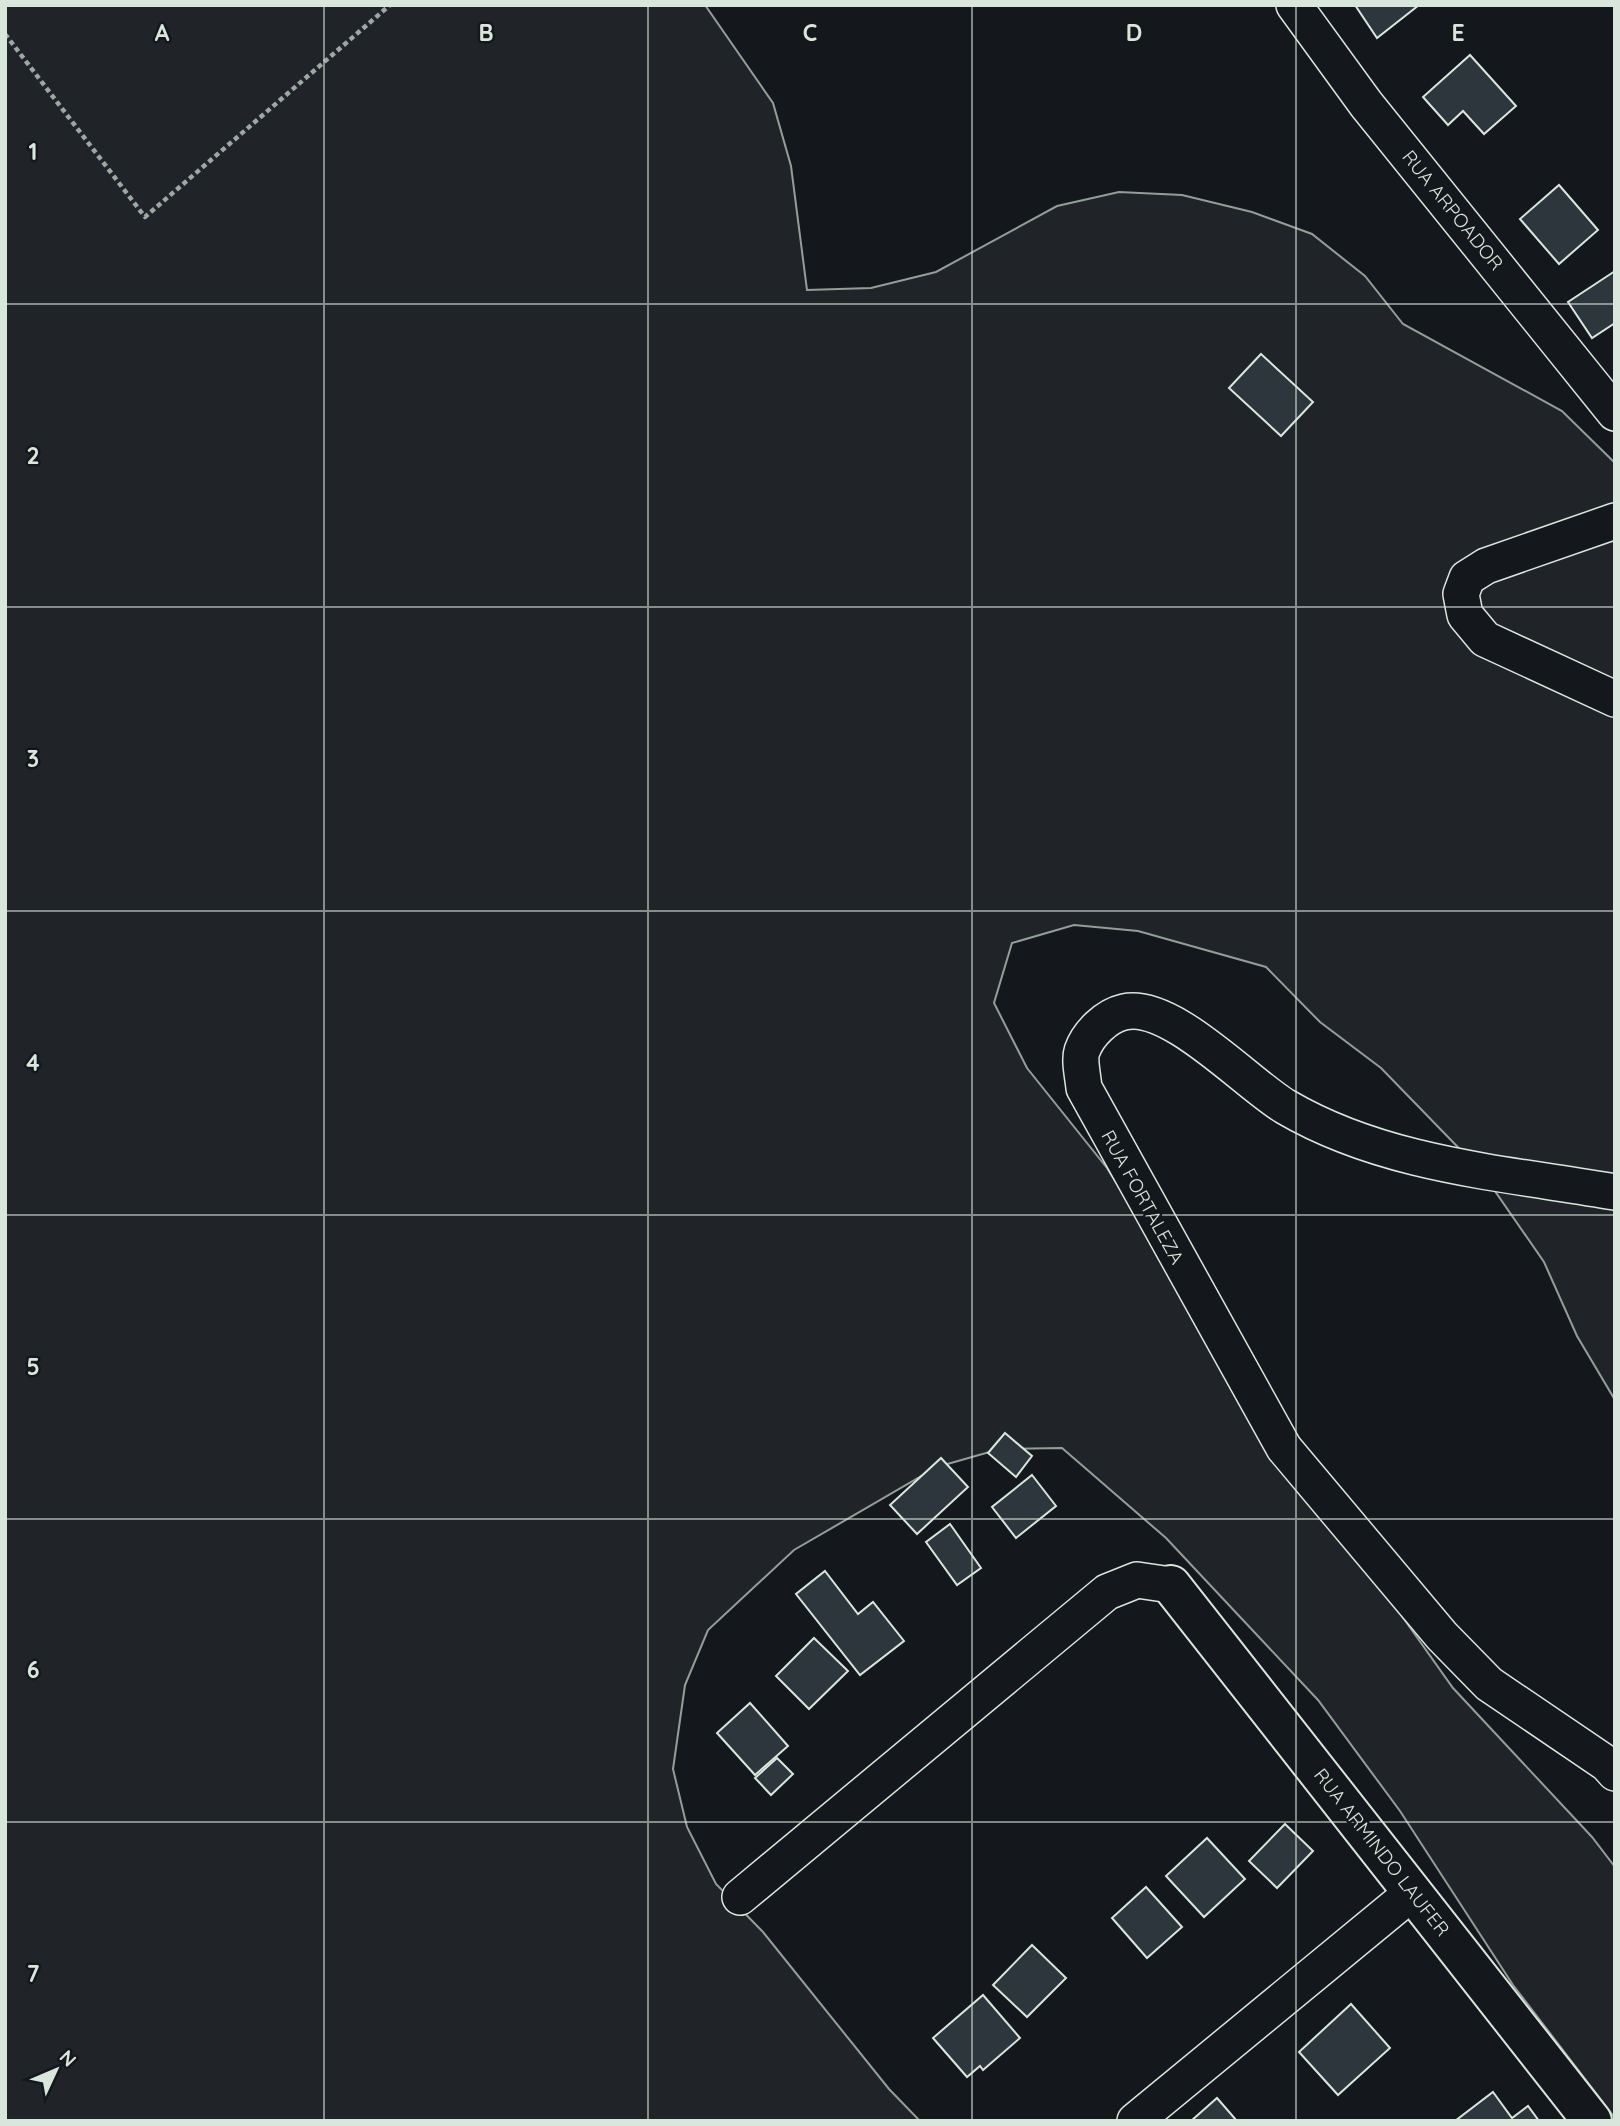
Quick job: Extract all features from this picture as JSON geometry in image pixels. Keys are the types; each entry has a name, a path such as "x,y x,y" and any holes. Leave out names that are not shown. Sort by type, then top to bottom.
{"street":[{"name":"RUA ARPOADOR","path":"1293,5 1366,104 1615,413"},
{"path":"1615,521 1486,566 1467,578 1461,594 1465,615 1485,639 1615,699"},
{"name":"RUA FORTALEZA","path":"1615,1192 1397,1155 1285,1107 1204,1042 1156,1016 1124,1011 1098,1025 1082,1052 1084,1088 1284,1448 1442,1636 1489,1684 1607,1764 1615,1773"},
{"path":"740,1898 1107,1592 1137,1580 1171,1585"},
{"name":"RUA ARMINDO LAUFER","path":"1171,1585 1592,2121"},
{"path":"1135,2121 1413,1892"}],"path":[{"path":"5,34 145,217 390,5"}],"shaded area":[{"path":"5,5 705,5 773,103 791,166 807,290 871,288 936,272 1057,206 1119,192 1182,195 1252,212 1312,234 1365,276 1403,324 1562,411 1615,463 1615,1400 1577,1336 1544,1262 1481,1171 1381,1068 1320,1022 1266,967 1138,931 1074,925 1012,943 994,1003 1027,1068 1107,1168 1337,1537 1382,1588 1453,1688 1592,1837 1615,1867 1615,2118 1513,1985 1400,1811 1318,1700 1166,1538 1062,1448 1000,1449 937,1467 794,1550 708,1630 685,1685 673,1769 687,1827 716,1884 763,1932 889,2089 920,2121 5,2121"}],"building":[{"path":"1355,5 1419,5 1377,38"},
{"path":"1470,55 1516,106 1484,134 1463,111 1448,125 1423,97"},
{"path":"1559,185 1598,230 1559,264 1520,219"},
{"path":"1615,271 1615,323 1592,338 1568,302"},
{"path":"1261,354 1313,402 1281,436 1229,388"},
{"path":"1005,1433 1032,1456 1016,1477 988,1453"},
{"path":"941,1458 968,1487 917,1534 890,1505"},
{"path":"1032,1475 1056,1506 1016,1538 992,1507"},
{"path":"950,1524 981,1568 957,1585 926,1542"},
{"path":"825,1571 858,1614 873,1602 904,1641 860,1675 796,1594"},
{"path":"814,1638 848,1671 809,1709 776,1676"},
{"path":"750,1703 788,1746 755,1775 717,1733"},
{"path":"777,1758 793,1774 771,1795 755,1778"},
{"path":"1285,1824 1313,1851 1277,1888 1249,1861"},
{"path":"1207,1838 1245,1879 1204,1917 1166,1876"},
{"path":"1146,1887 1182,1927 1147,1958 1112,1918"},
{"path":"1032,1945 1066,1978 1027,2017 993,1985"},
{"path":"983,1995 1020,2038 983,2070 980,2066 967,2077 933,2038"},
{"path":"1351,2004 1390,2048 1338,2095 1299,2052"},
{"path":"1493,2092 1512,2118 1528,2106 1539,2121 1455,2121"},
{"path":"1217,2098 1237,2121 1191,2121"}]}
